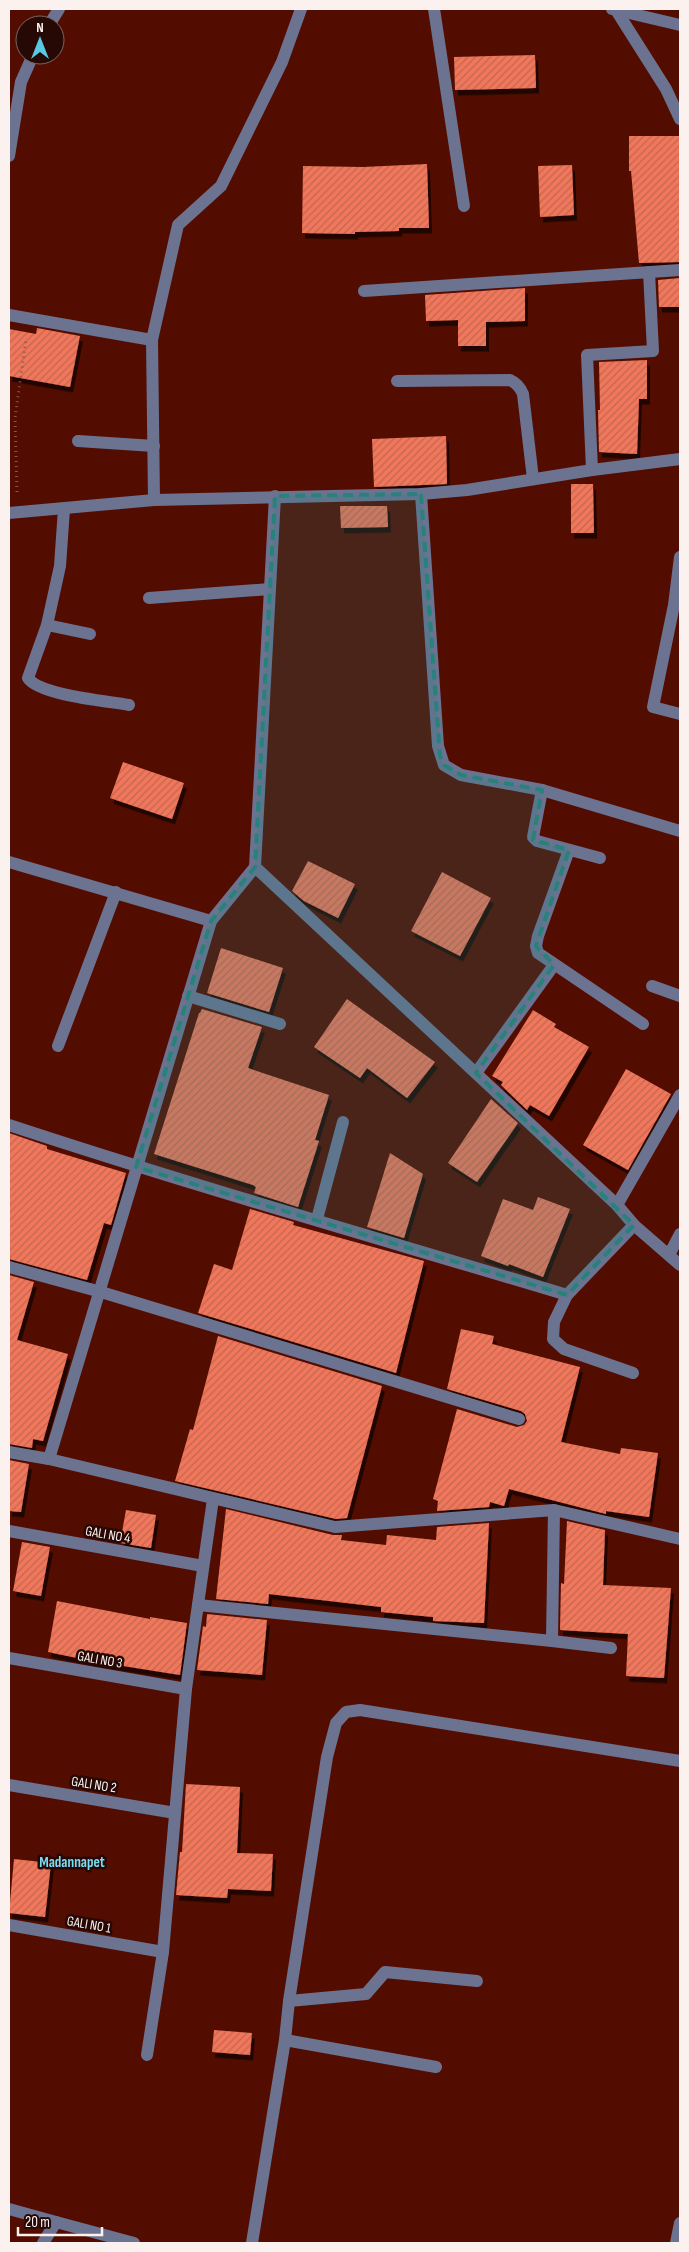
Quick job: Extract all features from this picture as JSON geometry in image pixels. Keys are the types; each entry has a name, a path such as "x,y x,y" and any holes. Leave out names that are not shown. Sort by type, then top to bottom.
{"street":[{"path":"154,500 152,340 178,225 221,186 282,62 301,9"},
{"path":"434,9 464,206"},
{"path":"614,9 680,25"},
{"path":"614,9 666,89 680,119"},
{"path":"9,156 21,82 29,65"},
{"path":"364,291 680,270"},
{"path":"592,470 587,355 653,351 649,272"},
{"path":"9,315 152,340"},
{"path":"397,381 510,380 514,382 523,394 533,479"},
{"path":"78,441 154,446"},
{"path":"13,513 154,500 421,494 467,490 592,470 680,459"},
{"path":"421,494 440,756 444,766 462,775 542,790 680,831"},
{"path":"49,1459 101,1292 136,1167 210,921 255,867 276,496"},
{"path":"64,509 60,566 47,625 28,678 32,683 53,691 129,705"},
{"path":"680,557 677,606 653,707 680,714"},
{"path":"149,598 270,589"},
{"path":"47,625 90,634"},
{"path":"542,790 533,837 537,841 600,858"},
{"path":"569,850 536,946 538,953 643,1024"},
{"path":"9,862 210,921"},
{"path":"255,867 617,1205 634,1225 669,1254 680,1266"},
{"path":"58,1046 116,892"},
{"path":"476,1073 554,965"},
{"path":"652,986 680,996"},
{"path":"188,996 280,1024"},
{"path":"617,1205 680,1095"},
{"path":"317,1219 344,1122"},
{"path":"9,1125 136,1167 317,1219 568,1295"},
{"path":"633,1373 564,1349 553,1339 554,1322 568,1295 634,1225"},
{"path":"669,1254 680,1234"},
{"path":"9,1267 101,1292 519,1419"},
{"path":"9,1452 49,1459 335,1527 554,1510 680,1539"},
{"path":"147,2055 163,1952 186,1689 213,1499"},
{"path":"552,1640 554,1510"},
{"name":"GALI NO 4","path":"9,1531 203,1566"},
{"path":"198,1605 552,1640 611,1648"},
{"name":"GALI NO 3","path":"9,1658 186,1689"},
{"path":"252,2243 285,2040 289,2001 327,1757 336,1723 346,1712 360,1710 680,1761"},
{"name":"GALI NO 2","path":"9,1785 175,1813"},
{"name":"GALI NO 1","path":"9,1925 163,1952"},
{"path":"289,2001 366,1994 385,1972 477,1981"},
{"path":"285,2040 436,2067"},
{"path":"9,2208 134,2243"},
{"path":"44,2243 56,2222"},
{"path":"676,2243 680,2223"}],"path":[{"path":"13,513 15,418 29,318"}],"highlighted area":[{"path":"421,494 440,756 444,765 461,775 542,790 533,840 569,850 536,946 554,965 476,1073 634,1225 567,1295 136,1167 211,921 255,867 275,496"}],"building":[{"path":"535,55 536,88 455,90 454,57"},
{"path":"629,136 680,136 680,262 639,263 631,171 629,171"},
{"path":"427,164 429,228 399,228 399,231 355,232 355,234 302,233 303,166 363,167"},
{"path":"572,165 574,215 540,217 538,166"},
{"path":"680,278 680,307 659,307 658,280"},
{"path":"525,288 525,321 486,322 486,346 458,346 458,320 426,321 425,295"},
{"path":"37,328 80,336 70,387 9,376 9,329 36,334"},
{"path":"647,360 647,399 639,399 637,454 599,452 599,362"},
{"path":"446,436 447,484 374,487 372,439"},
{"path":"571,484 593,484 594,533 571,533"},
{"path":"340,506 387,506 388,527 341,528"},
{"path":"123,762 184,783 172,819 110,798"},
{"path":"308,861 355,884 338,918 304,901 292,891"},
{"path":"442,872 491,898 460,956 411,931"},
{"path":"221,948 283,968 269,1012 207,993"},
{"path":"347,999 435,1062 407,1098 367,1068 360,1078 314,1047"},
{"path":"202,1009 262,1027 248,1068 329,1095 315,1140 319,1141 298,1207 254,1193 256,1187 253,1185 154,1154 199,1013"},
{"path":"533,1010 556,1024 554,1027 589,1047 549,1116 530,1105 527,1110 501,1085 503,1082 492,1076"},
{"path":"626,1069 671,1094 628,1170 583,1145"},
{"path":"491,1099 518,1123 477,1182 448,1163"},
{"path":"9,1133 47,1146 47,1149 126,1173 111,1225 104,1223 87,1280 9,1259"},
{"path":"390,1153 423,1174 404,1238 367,1227"},
{"path":"538,1197 570,1209 543,1277 481,1256 503,1199 533,1210"},
{"path":"250,1209 294,1222 293,1225 424,1261 396,1373 198,1313 214,1264 232,1270"},
{"path":"9,1275 34,1282 17,1340 68,1354 43,1441 33,1439 32,1448 9,1444"},
{"path":"461,1329 494,1336 492,1344 580,1367 561,1442 620,1454 621,1448 658,1453 649,1517 606,1511 606,1514 509,1489 504,1506 490,1502 489,1507 437,1511 438,1501 433,1499 457,1409 517,1427 524,1425 527,1421 525,1414 521,1411 447,1389"},
{"path":"218,1336 382,1386 347,1518 336,1519 175,1481 190,1429 193,1430"},
{"path":"9,1460 29,1464 21,1512 9,1511"},
{"path":"226,1509 333,1535 342,1535 341,1540 386,1545 387,1535 436,1540 437,1527 489,1523 484,1623 433,1621 433,1617 381,1612 381,1607 269,1594 268,1604 216,1599"},
{"path":"126,1510 156,1515 151,1548 120,1543"},
{"path":"567,1521 605,1530 603,1585 671,1588 664,1678 626,1676 628,1634 560,1630 561,1583 564,1584"},
{"path":"22,1542 50,1547 41,1596 13,1591"},
{"path":"57,1601 150,1619 150,1617 187,1623 180,1675 48,1652"},
{"path":"207,1614 267,1620 262,1675 197,1670 203,1626 206,1627"},
{"path":"186,1784 240,1787 237,1853 273,1854 271,1891 228,1889 227,1898 176,1895 180,1852 182,1852"},
{"path":"14,1859 51,1863 45,1917 9,1913"},
{"path":"214,2030 252,2033 250,2055 212,2052"}],"district":[{"name":"Madannapet","path":"72,1862"}]}
